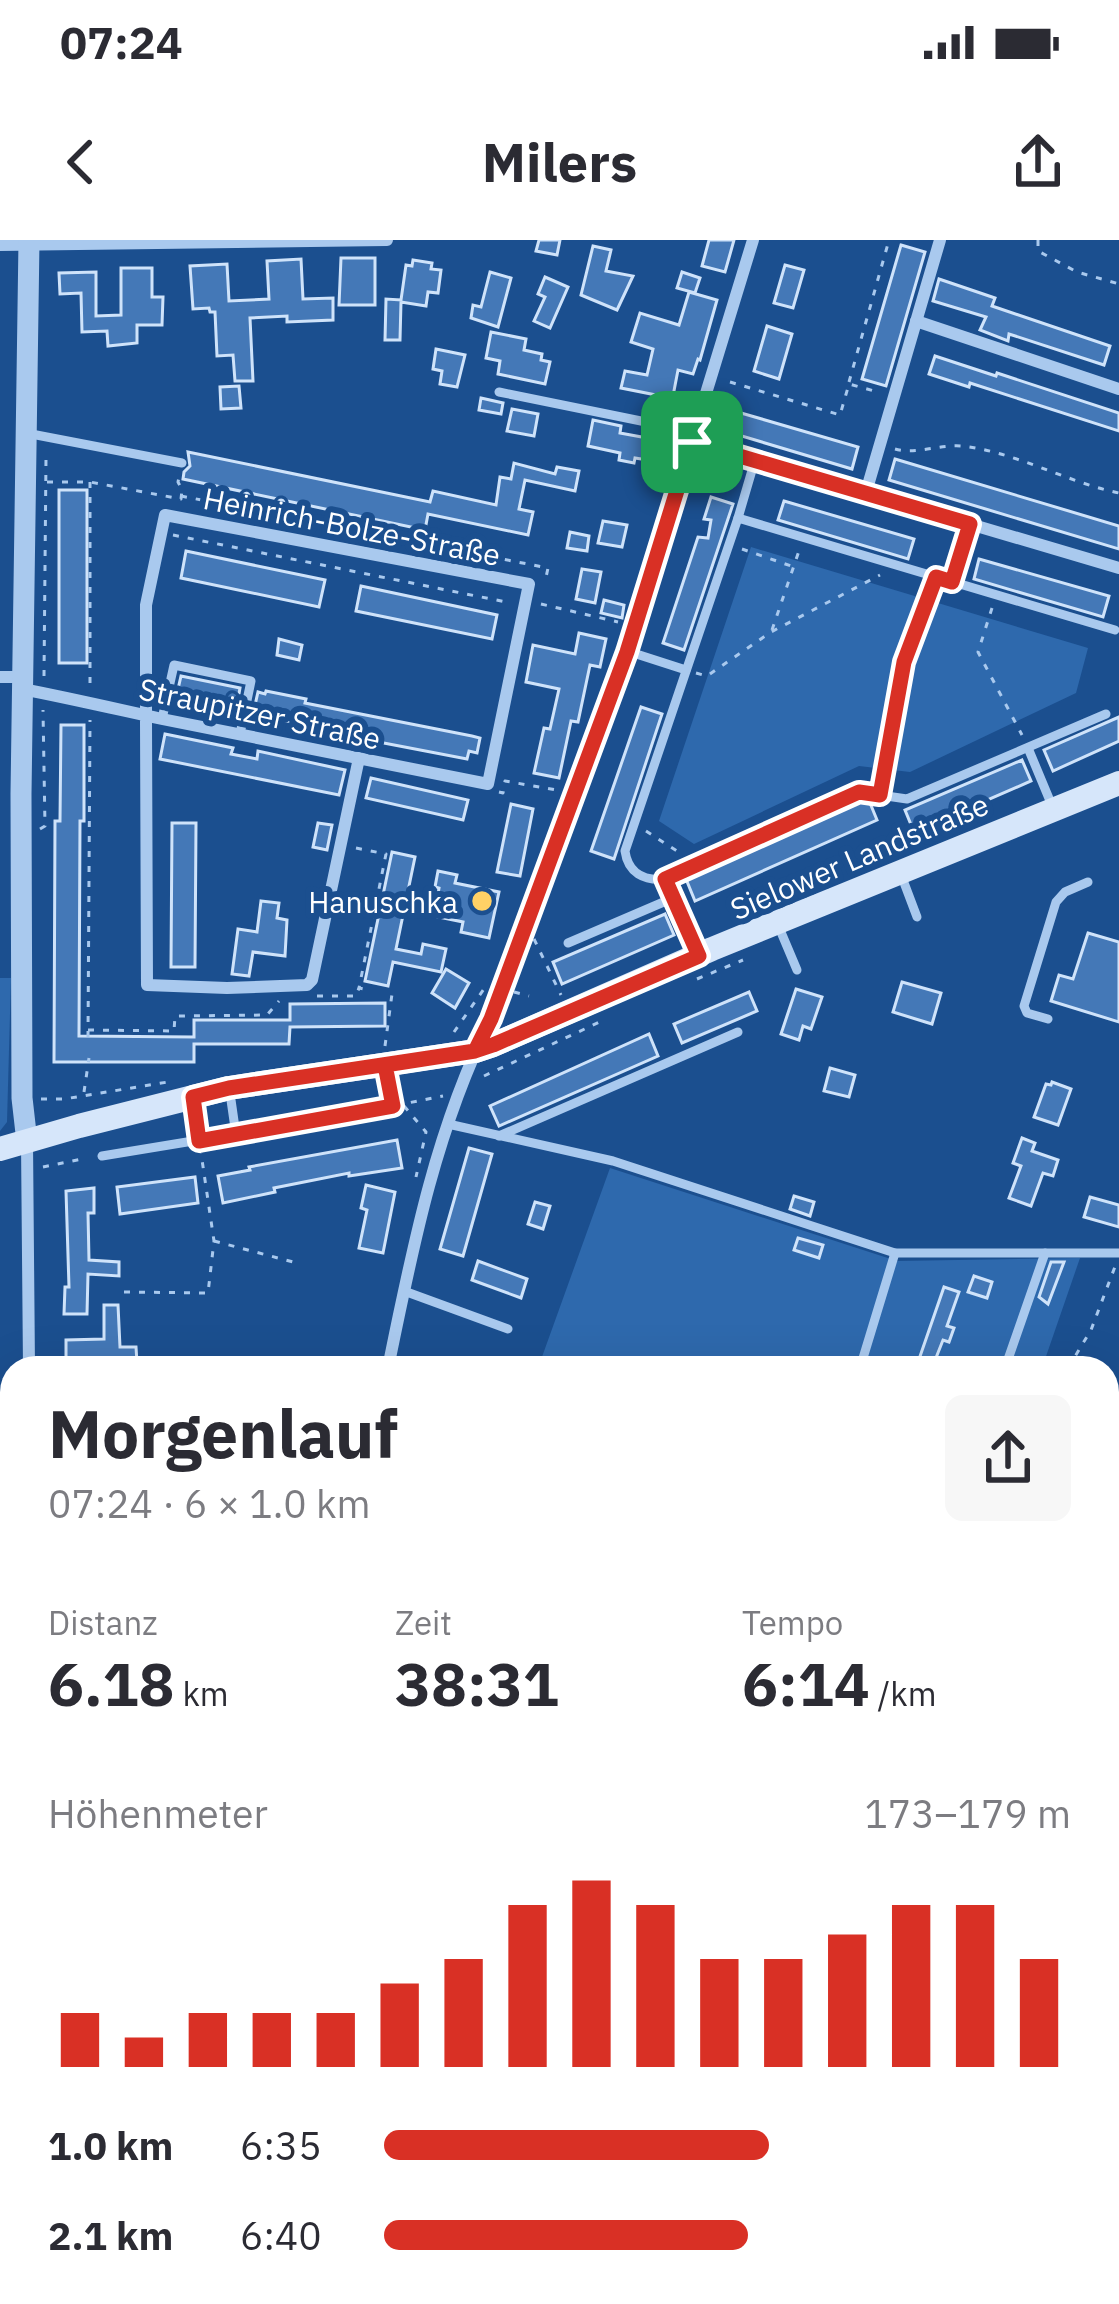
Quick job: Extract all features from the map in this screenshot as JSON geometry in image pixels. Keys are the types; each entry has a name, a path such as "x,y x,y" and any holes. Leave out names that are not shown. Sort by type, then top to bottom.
{"main road":[{"name":"Sielower Landstraße","path":"0,1149 229,1088 475,1051 633,986 696,948 777,922 1119,783"}],"street":[{"path":"0,245 387,240"},
{"path":"390,1356 414,1240 448,1124 627,652 753,240"},
{"path":"866,492 940,240"},
{"path":"28,1356 15,681 29,243"},
{"path":"916,321 1119,389"},
{"path":"694,437 755,460 1119,568"},
{"name":"Heinrich-Bolze-Straße","path":"339,842 312,980 307,985 147,986 146,605 165,515 529,584 485,786"},
{"name":"Straupitzer Straße","path":"15,681 146,716 485,786"},
{"path":"339,842 359,758"}],"lane":[{"path":"499,392 694,437"},
{"path":"26,433 182,463"},
{"path":"755,460 625,851 633,871 651,880 665,879 859,792 907,799 1106,714"},
{"path":"738,518 1115,630"},
{"path":"952,582 970,524"},
{"path":"627,652 686,670"},
{"path":"162,719 174,665 251,681 240,734"},
{"path":"1028,748 1053,808"},
{"path":"900,872 912,905 912,920"},
{"path":"568,943 673,898 665,879"},
{"path":"1048,1019 1028,1013 1024,1006 1057,902 1065,892 1088,882"},
{"path":"777,922 797,970"},
{"path":"499,1136 738,1032"},
{"path":"229,1088 236,1135"},
{"path":"102,1156 339,1117"},
{"path":"448,1124 613,1161 895,1253 1119,1255"},
{"path":"864,1356 895,1253"},
{"path":"1009,1356 1045,1253"},
{"path":"404,1291 508,1329"}],"path":[{"path":"730,382 840,415 889,240"},
{"path":"1038,240 1038,251 1076,272 1119,284"},
{"path":"849,384 894,397"},
{"path":"880,445 904,452 961,446 1119,493"},
{"path":"46,482 90,482 181,500 182,463"},
{"path":"90,482 88,1033 174,1031 175,1016 267,1015 290,995"},
{"path":"161,532 524,606"},
{"path":"772,632 804,538"},
{"path":"729,545 794,567"},
{"path":"686,670 706,676 772,632 897,565"},
{"path":"880,795 904,662 936,577"},
{"path":"996,595 978,652 1028,748"},
{"path":"35,831 45,826 43,708"},
{"path":"485,786 502,793 505,781 568,792"},
{"path":"634,824 699,865"},
{"path":"312,995 356,996 386,854 339,842"},
{"path":"673,898 696,948"},
{"path":"527,924 562,997"},
{"path":"447,1037 458,1030 488,983"},
{"path":"359,988 369,990"},
{"path":"511,991 529,996"},
{"path":"387,993 392,994 384,1049 393,1106"},
{"path":"84,1094 89,1058"},
{"path":"339,1117 444,1096"},
{"path":"124,1292 208,1293 214,1240 199,1141"},
{"path":"28,1170 102,1156"},
{"path":"214,1240 293,1262"},
{"path":"1075,1356 1091,1330 1119,1255"}],"shaded area":[{"path":"751,547 1088,648 1076,693 910,772 859,766 694,844 659,821"},
{"path":"0,978 11,978 7,1122 0,1131"},
{"path":"610,1168 897,1261 1080,1258 1046,1356 542,1356"}],"building":[{"path":"539,240 560,240 557,255 536,251"},
{"path":"709,240 734,240 725,272 702,266"},
{"path":"901,245 925,252 886,386 862,379"},
{"path":"593,246 611,250 606,271 633,276 617,310 581,295"},
{"path":"341,258 375,258 375,305 339,305"},
{"path":"301,259 303,299 333,298 333,320 250,318 253,381 235,381 233,355 217,356 215,312 193,309 190,266 227,264 229,301 269,299 267,261"},
{"path":"413,260 441,270 438,293 428,292 426,306 401,302 400,340 385,340 386,299 401,300 406,265 412,266"},
{"path":"785,265 804,270 793,308 774,303"},
{"path":"121,268 152,268 152,297 163,297 162,325 137,325 137,343 108,346 107,331 82,332 81,293 60,294 59,273 96,272 96,316 121,315"},
{"path":"490,272 511,278 498,327 471,318 473,305 481,307"},
{"path":"682,272 700,278 695,293 677,288"},
{"path":"545,277 568,287 550,328 534,321 545,297 538,294"},
{"path":"939,279 995,298 992,306 1110,346 1104,365 1009,334 1008,341 980,330 986,317 933,301"},
{"path":"689,292 717,300 693,374 678,370 673,396 680,397 676,419 657,415 661,396 621,388 625,371 647,375 653,349 631,342 640,313 679,325"},
{"path":"767,326 792,334 779,379 754,371"},
{"path":"491,332 526,339 524,350 542,354 541,360 550,362 545,384 498,374 500,361 486,358"},
{"path":"436,349 465,355 457,387 440,384 442,371 433,369"},
{"path":"935,356 1119,413 1119,431 929,374"},
{"path":"239,386 241,408 221,409 220,387"},
{"path":"481,398 503,403 501,414 479,410"},
{"path":"512,409 538,414 534,436 507,431"},
{"path":"741,413 858,447 852,469 735,434"},
{"path":"593,420 621,426 620,433 658,440 654,461 619,460 620,453 588,446"},
{"path":"188,452 430,502 433,491 496,505 500,477 511,479 514,463 555,474 557,467 579,471 575,491 525,480 519,509 533,512 528,535 428,514 425,530 183,479 190,466"},
{"path":"895,459 1119,526 1119,549 889,480"},
{"path":"59,490 87,490 87,663 59,663"},
{"path":"711,497 733,504 684,650 663,643 698,537 708,538 711,520 704,519"},
{"path":"784,501 914,539 908,559 778,520"},
{"path":"603,521 627,525 622,547 598,543"},
{"path":"570,532 589,536 587,551 567,548"},
{"path":"186,551 325,580 319,607 181,578"},
{"path":"979,559 1109,596 1103,617 974,579"},
{"path":"582,569 601,572 595,603 576,599"},
{"path":"361,586 497,615 492,639 356,611"},
{"path":"604,600 624,605 622,618 601,613"},
{"path":"579,633 606,639 600,667 590,665 559,778 534,773 559,689 526,682 533,645 575,654"},
{"path":"279,639 302,645 299,660 277,655"},
{"path":"181,676 240,688 236,711 176,698"},
{"path":"258,692 480,738 477,753 469,751 467,759 253,714"},
{"path":"641,707 662,714 614,859 591,851"},
{"path":"1119,717 1119,741 1053,771 1044,750"},
{"path":"61,725 84,725 79,1036 194,1037 194,1020 290,1020 290,1004 385,1003 385,1026 290,1027 289,1044 194,1044 194,1062 54,1062 55,821 60,821"},
{"path":"165,734 233,748 231,754 257,759 258,751 345,770 339,795 160,759"},
{"path":"1022,760 1031,781 914,832 905,810"},
{"path":"371,778 468,800 463,820 366,798"},
{"path":"861,801 870,803 877,820 695,901 686,879"},
{"path":"511,804 533,809 520,876 497,872"},
{"path":"172,823 196,823 195,967 171,967"},
{"path":"318,823 332,825 327,850 313,847"},
{"path":"392,852 415,857 396,949 421,954 423,944 446,949 441,972 393,962 388,986 365,981"},
{"path":"438,871 457,875 455,883 499,892 489,938 461,932 463,922 434,916"},
{"path":"261,901 279,903 277,918 287,920 285,956 253,952 249,976 232,974 238,929 257,932"},
{"path":"665,914 674,935 562,984 553,962"},
{"path":"1088,933 1119,942 1119,1022 1051,1001 1059,975 1073,979"},
{"path":"446,969 469,983 455,1008 432,993"},
{"path":"902,982 941,993 932,1024 893,1012"},
{"path":"796,989 822,997 811,1029 803,1026 799,1040 781,1034"},
{"path":"749,992 757,1011 682,1043 674,1024"},
{"path":"649,1034 658,1056 499,1126 490,1106"},
{"path":"830,1068 855,1075 849,1097 824,1091"},
{"path":"1046,1084 1071,1089 1058,1125 1034,1117"},
{"path":"1022,1138 1035,1143 1032,1151 1058,1160 1053,1176 1043,1173 1031,1206 1009,1198 1021,1166 1013,1163"},
{"path":"397,1140 402,1168 349,1173 223,1203 218,1176"},
{"path":"469,1148 492,1154 463,1256 440,1249"},
{"path":"195,1177 198,1203 120,1214 117,1187"},
{"path":"366,1185 395,1192 383,1253 359,1248 367,1210 361,1208"},
{"path":"94,1188 94,1213 88,1213 89,1260 119,1262 119,1276 88,1274 87,1314 64,1314 65,1287 69,1287 66,1191"},
{"path":"794,1196 814,1202 810,1216 790,1209"},
{"path":"1090,1197 1119,1205 1119,1227 1084,1217"},
{"path":"535,1202 550,1206 543,1229 528,1224"},
{"path":"798,1238 823,1245 819,1258 794,1250"},
{"path":"478,1261 527,1279 521,1298 472,1280"},
{"path":"1051,1262 1064,1262 1048,1304 1039,1297"},
{"path":"974,1276 992,1282 987,1298 968,1292"},
{"path":"944,1287 959,1292 947,1326 954,1328 949,1342 943,1340 937,1356 920,1356"},
{"path":"104,1305 118,1305 120,1347 136,1347 137,1356 66,1356 66,1340 104,1339"}],"place":[{"name":"Hanuschka","path":"482,901"}],"route":[{"path":"692,442 627,652 475,1051 229,1088 193,1097 199,1141 393,1106 385,1065 475,1051 493,1045 699,956 665,879 859,792 880,795 904,662 936,577 952,582 970,524 692,442"}]}
